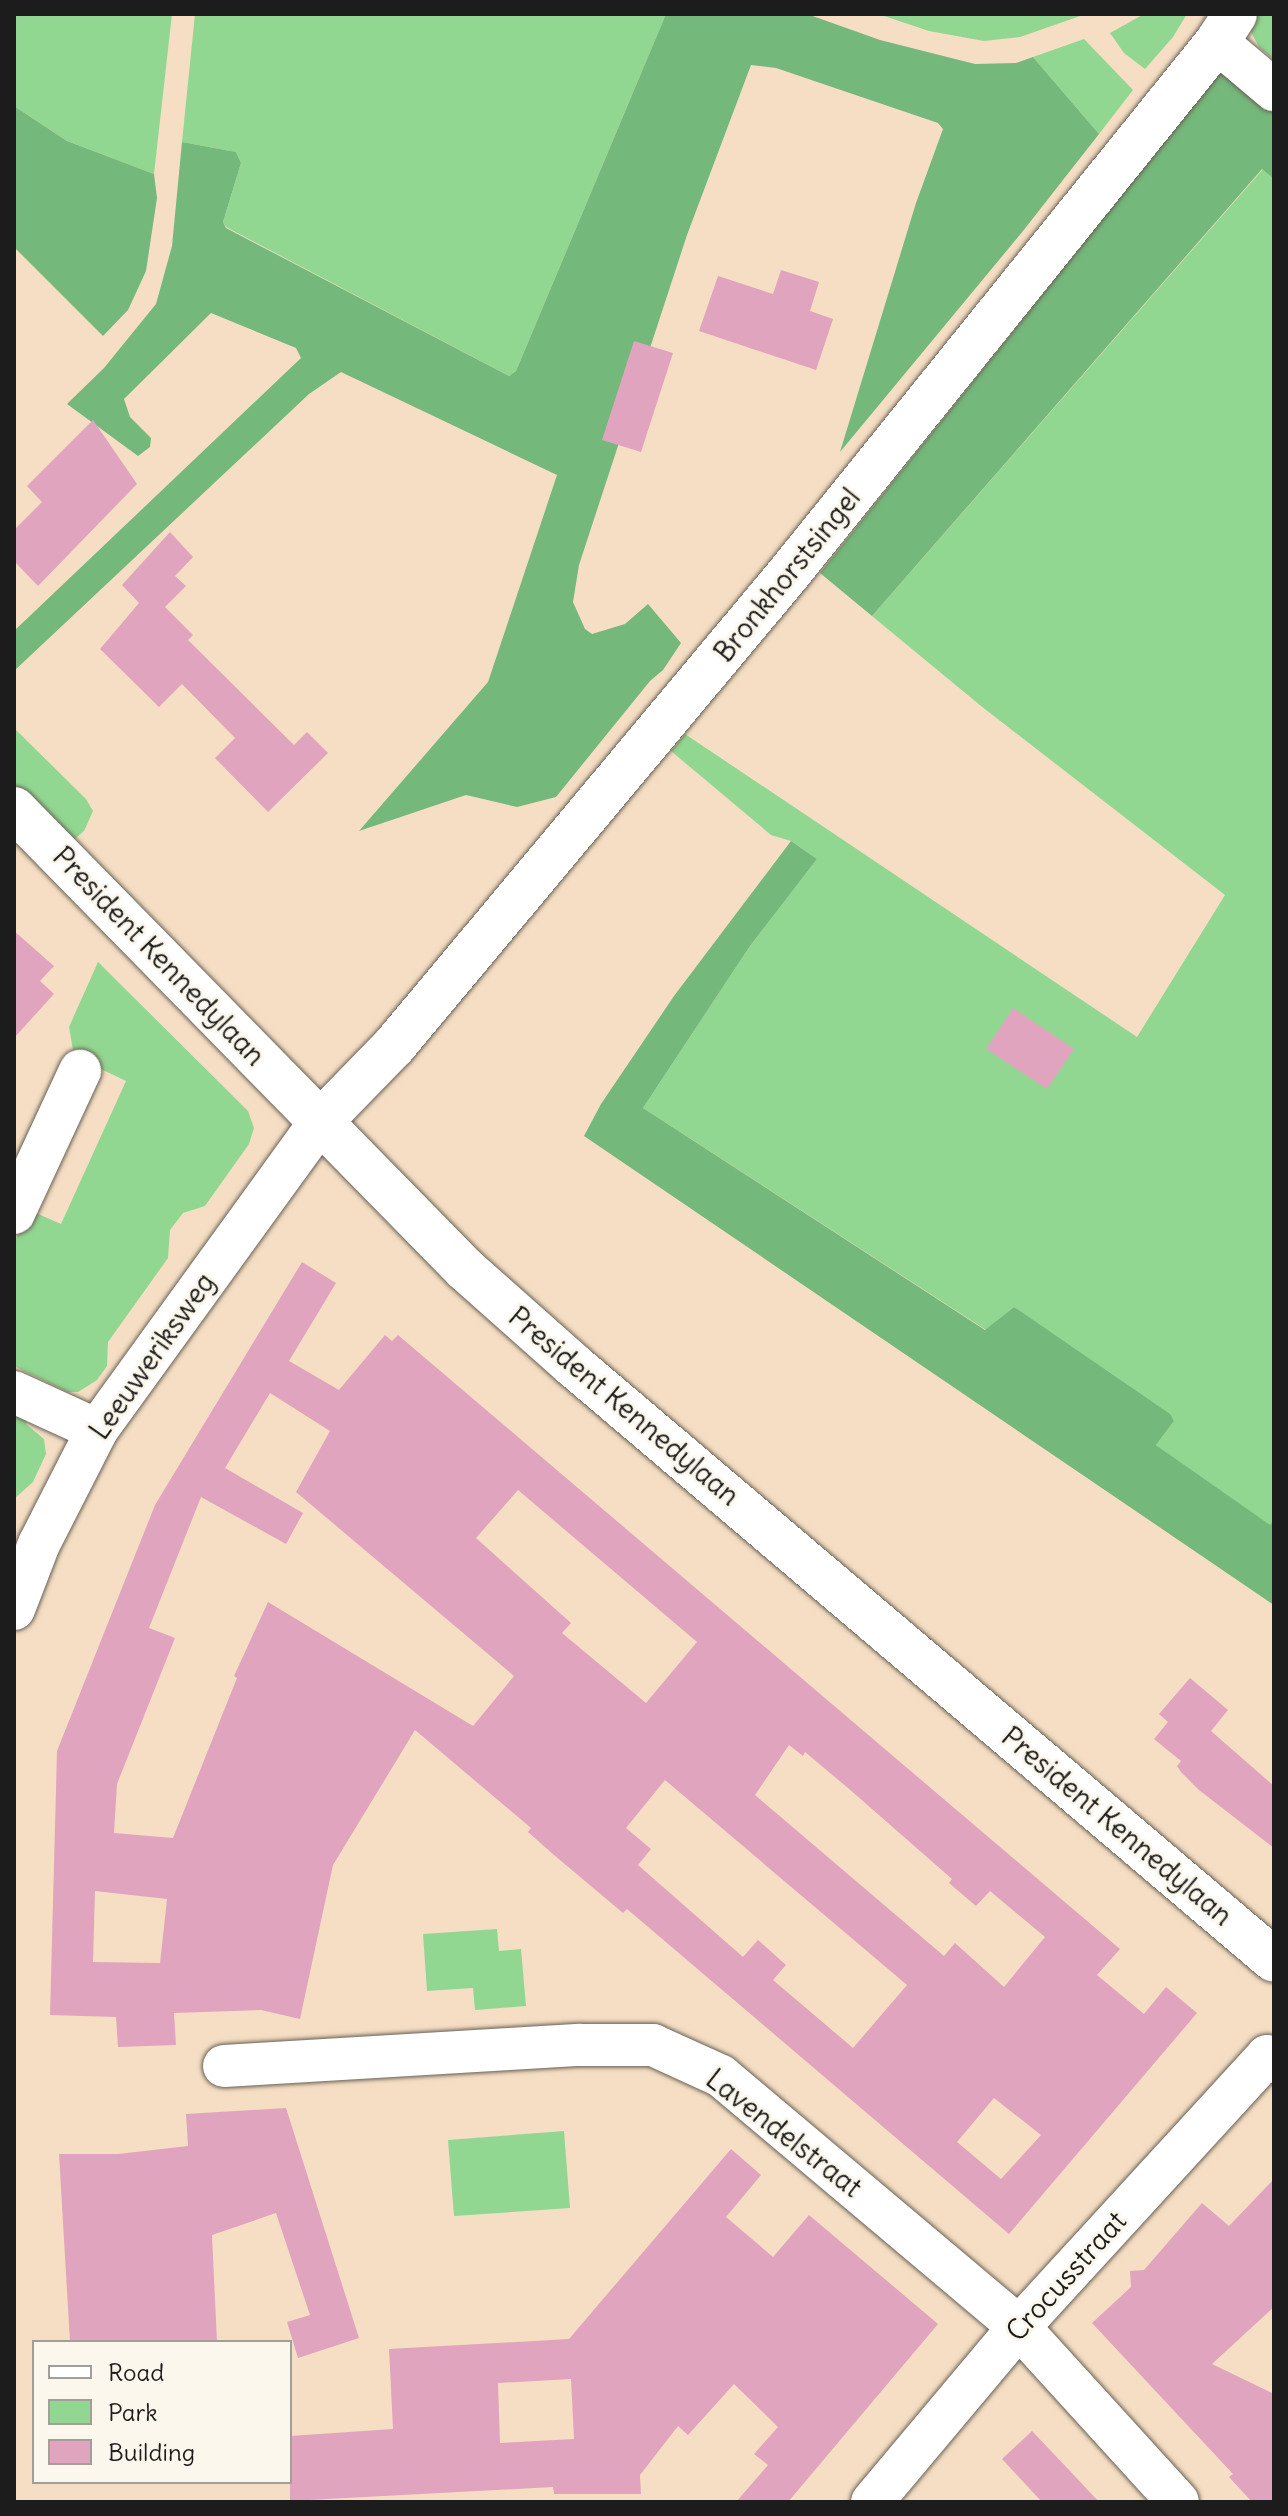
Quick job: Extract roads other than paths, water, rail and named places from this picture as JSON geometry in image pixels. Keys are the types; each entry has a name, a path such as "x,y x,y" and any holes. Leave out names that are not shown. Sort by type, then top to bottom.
{"street":[{"path":"1226,28 1274,90"},
{"name":"Bronkhorstsingel","path":"321,1121 394,1046 704,675 1226,28"},
{"name":"President Kennedylaan","path":"14,809 465,1269 573,1365 1274,1960"},
{"path":"14,1213 80,1071"},
{"name":"Leeuweriksweg","path":"14,1609 39,1544 97,1430 321,1121"},
{"path":"14,1392 97,1430"},
{"name":"Lavendelstraat","path":"224,2066 580,2045 653,2045 721,2076 1019,2327 1178,2502"},
{"name":"Crocusstraat","path":"872,2502 1019,2327 1271,2059"}]}
